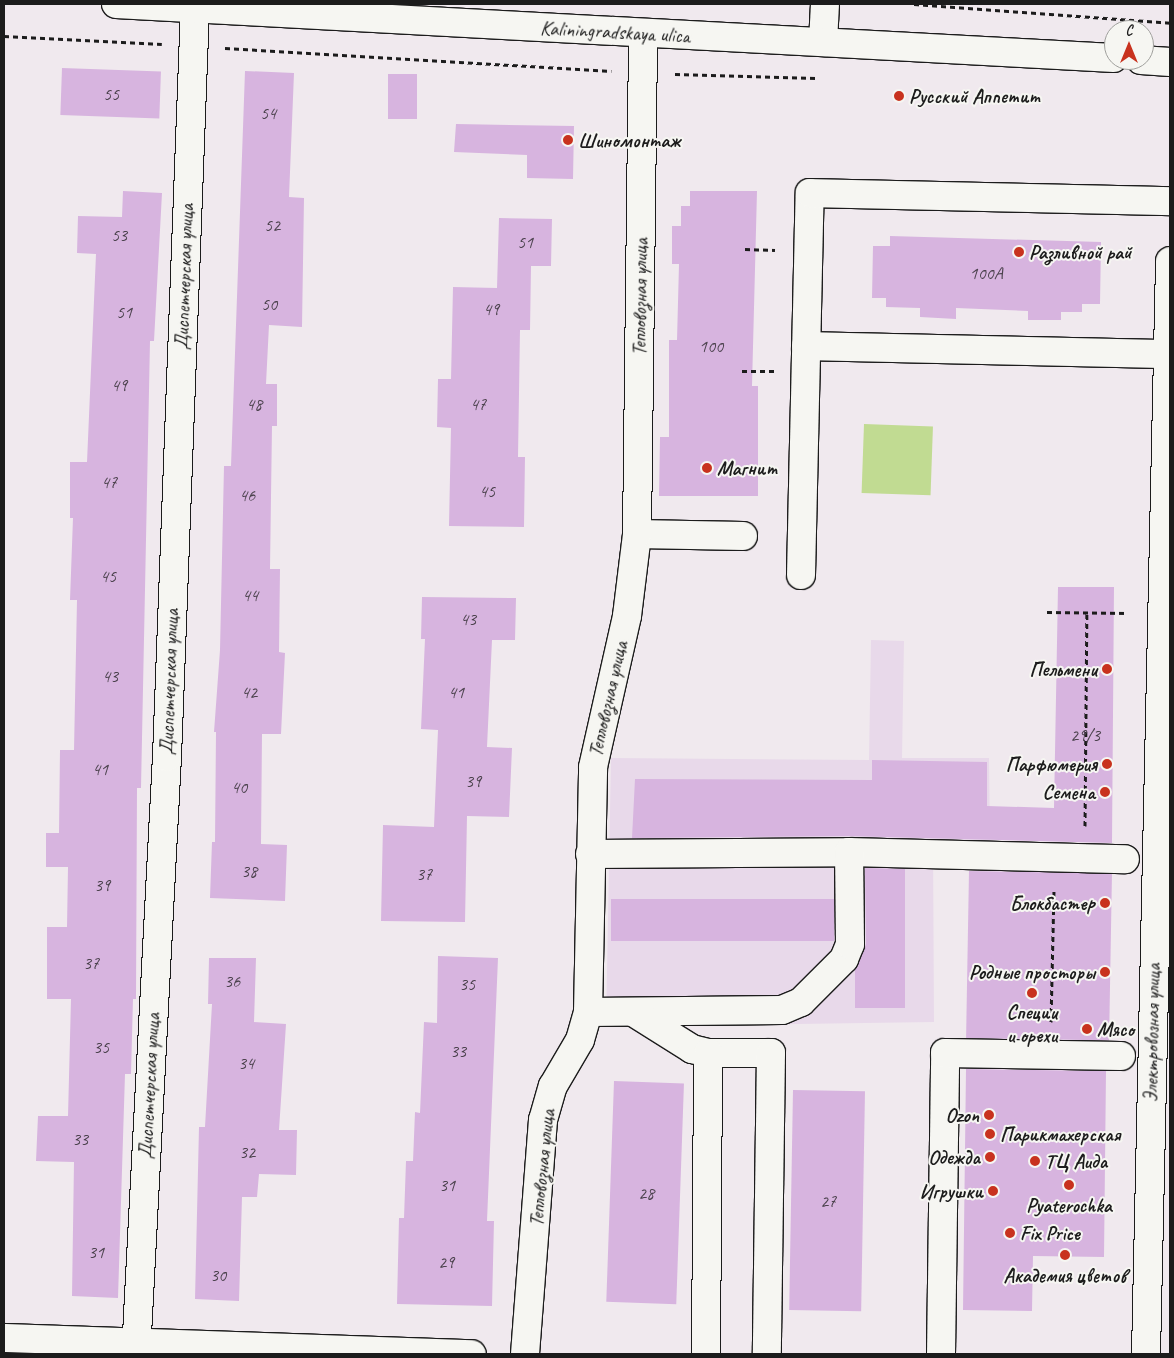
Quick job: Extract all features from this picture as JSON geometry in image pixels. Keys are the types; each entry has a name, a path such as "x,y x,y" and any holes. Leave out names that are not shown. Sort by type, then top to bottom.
{"street":[{"name":"Kaliningradskaya ulica","path":"116,4 1104,57"},
{"path":"823,42 825,4"},
{"name":"Диспетчерская улица","path":"136,1349 167,757 192,46 195,9"},
{"name":"Тепловозная улица","path":"525,1354 543,1120 553,1086 580,1040 588,1012 593,767 627,616 637,534 643,34"},
{"path":"1154,61 1170,62"},
{"path":"802,575 810,193 1170,201"},
{"name":"Электровозная улица","path":"1146,1354 1164,730 1170,261"},
{"path":"806,346 1169,354"},
{"path":"637,534 743,536"},
{"path":"590,854 849,852 1054,858 1125,858"},
{"path":"588,1012 782,1010 801,1002 816,990 844,959 850,944 849,852"},
{"path":"633,1012 677,1043 708,1054 770,1054 767,1354"},
{"path":"941,1354 945,1053 1121,1056"},
{"path":"706,1354 708,1054"},
{"path":"4,1338 136,1349 472,1354"}],"path":[{"path":"914,4 1170,23"},
{"path":"4,36 643,73 827,78"},
{"path":"1047,612 1128,613"},
{"path":"1085,858 1087,612"},
{"path":"1050,1054 1054,858"}],"shaded area":[{"path":"871,640 904,641 902,758 989,758 990,843 933,842 934,1022 606,1027 611,758 869,760"}],"green space":[{"path":"864,424 933,426 931,495 862,493"}],"building":[{"path":"62,68 161,71 159,118 60,115"},
{"path":"245,71 294,73 289,197 304,198 302,327 269,325 266,384 277,384 277,426 272,426 270,569 280,569 279,652 285,653 281,734 262,734 261,844 287,845 285,901 210,898 212,842 215,842 216,732 214,732 220,650 224,466 231,466"},
{"path":"388,74 417,74 417,119 388,119"},
{"path":"456,124 574,126 573,179 527,178 527,155 454,152"},
{"path":"123,191 162,193 154,341 150,341 141,788 137,788 136,999 133,999 131,1074 125,1074 118,1298 72,1296 74,1162 36,1161 38,1116 68,1116 71,999 47,999 47,927 67,927 68,867 46,867 46,833 59,833 60,750 74,750 77,600 70,600 73,518 70,518 70,462 87,462 96,254 77,253 78,216 122,217"},
{"path":"690,191 757,191 752,386 758,386 758,496 659,496 660,437 669,437 669,340 677,340 679,264 672,264 672,226 681,226 681,206 690,206"},
{"path":"499,218 552,219 551,266 531,266 530,330 520,330 518,457 525,457 524,527 449,526 451,428 437,427 438,379 451,379 453,287 497,288"},
{"path":"890,236 1101,242 1100,304 1082,304 1082,312 1061,312 1061,320 1028,320 1028,311 956,308 956,319 920,317 920,308 886,307 886,298 872,298 873,246 890,246"},
{"path":"1058,587 1114,587 1112,843 849,836 632,838 635,779 872,780 872,760 987,762 987,806 1054,808"},
{"path":"422,597 516,598 515,640 492,640 487,747 512,748 509,817 467,816 465,922 381,921 383,825 434,827 438,730 421,729 425,639 421,639"},
{"path":"865,868 905,869 905,1008 855,1008 855,970 866,944"},
{"path":"969,871 1112,873 1109,1040 966,1038"},
{"path":"611,899 834,899 834,941 611,941"},
{"path":"438,956 498,958 487,1221 494,1221 492,1306 397,1304 399,1218 404,1218 406,1161 413,1161 415,1112 420,1113 424,1022 437,1023"},
{"path":"209,958 256,958 254,1022 286,1024 279,1130 297,1130 296,1175 259,1174 257,1197 242,1197 239,1301 195,1299 199,1127 205,1127 212,1004 208,1004"},
{"name":"ТЦ Аида","path":"966,1069 1106,1071 1104,1257 1033,1256 1032,1311 963,1310"},
{"path":"614,1081 684,1083 676,1304 606,1302"},
{"path":"793,1090 865,1091 861,1311 789,1310"}],"place":[{"name":"Русский Аппетит","path":"899,96"},
{"name":"Шиномонтаж","path":"568,140"},
{"name":"Разливной рай","path":"1019,252"},
{"name":"Магнит","path":"707,468"},
{"name":"Пельмени","path":"1107,669"},
{"name":"Парфюмерия","path":"1107,764"},
{"name":"Семена","path":"1105,792"},
{"name":"Блокбастер","path":"1105,903"},
{"name":"Родные просторы","path":"1105,972"},
{"name":"Cпеции и орехи","path":"1032,993"},
{"name":"Мясо","path":"1087,1029"},
{"name":"Ozon","path":"989,1115"},
{"name":"Парикмахерская","path":"990,1134"},
{"name":"Одежда","path":"990,1157"},
{"name":"ТЦ Аида","path":"1035,1161"},
{"name":"Pyaterochka","path":"1069,1185"},
{"name":"Игрушки","path":"993,1191"},
{"name":"Fix Price","path":"1010,1233"},
{"name":"Академия цветов","path":"1065,1255"}]}
